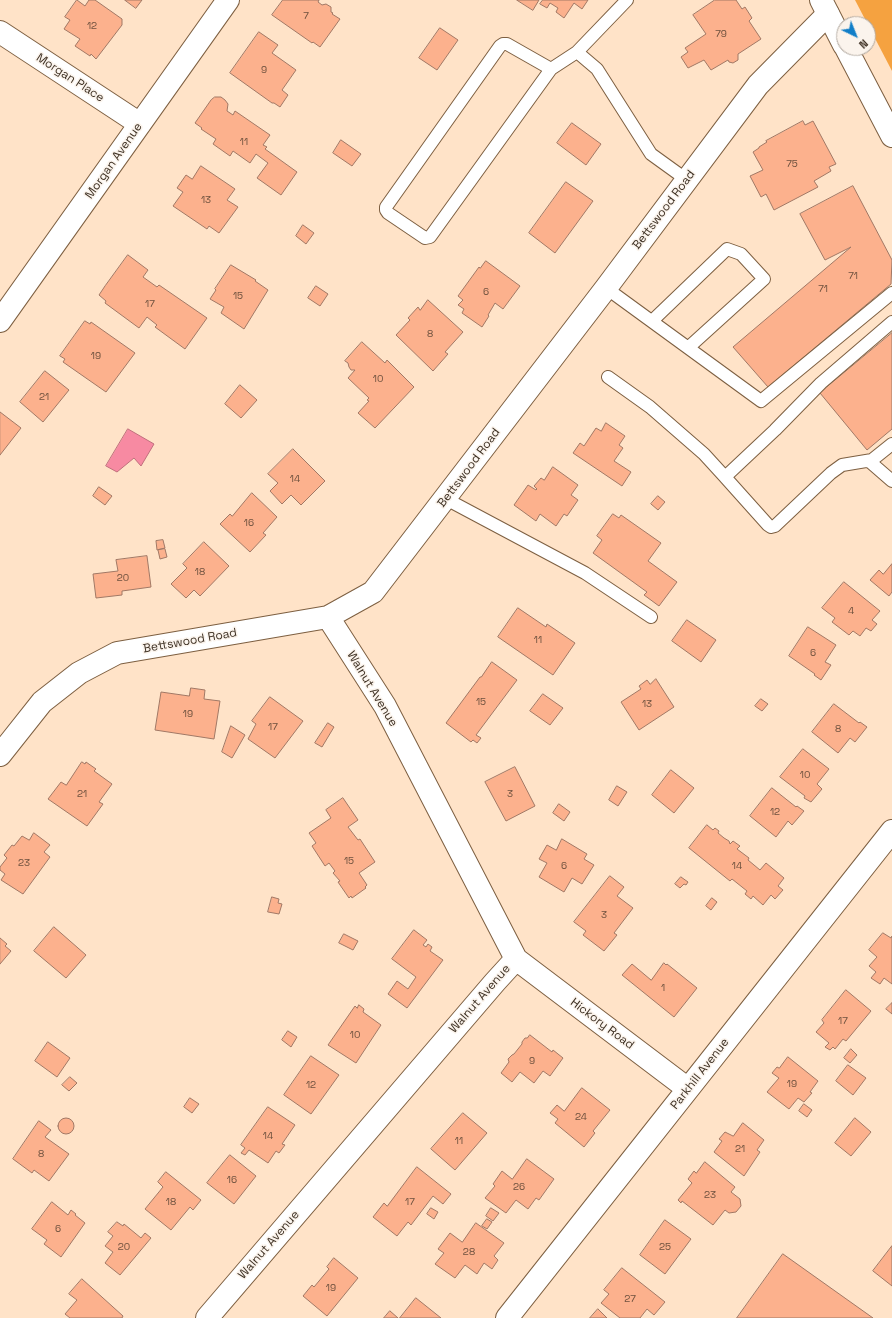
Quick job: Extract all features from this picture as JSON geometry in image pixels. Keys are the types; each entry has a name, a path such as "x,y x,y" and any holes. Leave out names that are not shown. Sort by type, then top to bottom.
{"street":[{"name":"Morgan Avenue","path":"0,321 228,0"},
{"path":"824,7 836,30"},
{"name":"Bettswood Road","path":"0,755 42,702 79,673 117,653 328,618 373,592 446,499 758,85 824,7"},
{"name":"Morgan Place","path":"0,32 140,124"},
{"path":"850,56 892,136"},
{"name":"Walnut Avenue","path":"207,1318 516,959 384,706 328,618"},
{"name":"Parkhill Avenue","path":"507,1318 892,830"},
{"name":"Hickory Road","path":"516,959 688,1089"}],"lane":[{"path":"551,69 507,44 500,46 386,207 388,213 425,238 430,237 551,69 577,52 627,0"},
{"path":"577,52 597,69 651,154 687,180"},
{"path":"652,321 727,249 741,254 764,279 689,347"},
{"path":"606,288 689,347 761,401 892,293"},
{"path":"725,477 775,430 821,383 892,322"},
{"path":"608,377 650,407 704,454 771,527 775,526 831,473 842,465 872,460 892,444"},
{"path":"869,461 892,481"},
{"path":"446,499 585,573 651,617"}],"shaded area":[{"path":"855,0 892,0 892,71 876,40 876,16 863,16"},
{"path":"128,429 154,444 141,466 134,458 117,472 106,466"}],"building":[{"path":"77,0 85,6 89,0 95,0 122,19 122,25 96,59 91,54 90,56 75,46 80,39 64,29 70,20 65,17"},
{"path":"125,0 142,0 136,8"},
{"path":"283,0 319,0 318,2 322,5 326,4 331,7 332,14 340,19 320,47 272,15"},
{"path":"517,0 539,0 533,10"},
{"path":"543,0 588,0 582,9 574,3 564,18 556,12 558,8 550,3 547,8 540,4"},
{"path":"715,0 736,0 742,9 745,7 752,18 749,21 761,39 738,54 738,60 733,63 729,62 728,60 711,70 704,60 688,68 681,57 688,52 685,48 706,34 693,15"},
{"path":"440,28 458,40 437,70 419,58"},
{"path":"259,32 278,45 272,53 296,70 282,90 288,95 280,107 230,73"},
{"path":"215,97 221,97 225,100 228,104 227,111 233,115 235,111 270,135 263,145 267,147 265,149 297,172 281,195 257,178 268,163 256,154 250,163 233,151 230,156 213,144 216,139 195,123 211,100"},
{"path":"803,121 805,125 813,121 836,164 829,167 831,171 814,181 818,187 774,210 766,194 761,197 750,176 763,170 753,152 767,142 766,141"},
{"path":"572,123 601,144 586,165 557,143"},
{"path":"341,140 361,154 352,166 333,153"},
{"path":"201,166 235,189 227,200 238,207 219,233 209,226 207,229 173,206 183,192 177,188 186,175 192,179"},
{"path":"566,182 593,201 555,253 529,233"},
{"path":"853,186 892,260 891,284 768,387 733,347 851,247 825,260 800,214"},
{"path":"303,225 314,233 306,244 296,236"},
{"path":"128,255 148,270 143,277 157,287 159,285 207,318 185,349 155,327 157,325 147,317 139,328 105,303 106,301 99,295"},
{"path":"486,261 520,286 503,309 495,303 482,327 462,313 464,309 458,305 463,300 458,296 479,267 480,268"},
{"path":"231,265 256,280 255,281 268,290 244,329 221,313 224,307 210,299"},
{"path":"316,286 328,294 320,306 308,298"},
{"path":"428,300 463,332 445,352 448,354 433,371 396,335 410,320 408,318 418,307 420,310"},
{"path":"85,321 90,324 91,322 135,353 106,392 63,362 65,359 60,356"},
{"path":"892,333 892,429 867,450 820,393"},
{"path":"362,342 385,363 387,360 414,387 375,428 358,413 369,401 367,400 369,398 348,378 355,370 351,370 348,363 345,361"},
{"path":"45,371 69,390 43,422 20,402"},
{"path":"240,385 257,400 241,418 225,404"},
{"path":"0,412 21,428 0,455"},
{"path":"606,423 625,436 619,445 623,448 614,461 631,472 622,486 573,453 580,443 584,446 596,428 601,431"},
{"path":"293,449 325,481 301,505 291,495 282,504 270,491 278,483 268,474"},
{"path":"553,467 578,485 571,495 578,500 567,516 564,514 556,526 540,514 536,521 514,505 528,485 536,490 537,489 534,486 541,478 544,480"},
{"path":"99,487 112,496 105,505 93,496"},
{"path":"252,493 277,517 263,533 266,535 250,552 220,524 230,514 232,516"},
{"path":"658,496 665,502 658,510 651,504"},
{"path":"613,514 619,518 621,515 661,543 648,561 677,582 659,606 644,595 647,592 593,553 602,540 597,536"},
{"path":"163,540 165,548 157,550 156,541"},
{"path":"204,542 229,566 200,596 194,590 186,598 171,584 187,568 183,564"},
{"path":"165,549 167,557 160,559 158,550"},
{"path":"147,556 151,587 122,591 122,595 96,598 93,574 118,571 116,560"},
{"path":"892,564 892,592 889,596 870,580 879,570 883,574"},
{"path":"844,582 880,611 872,620 877,624 871,631 866,628 860,636 853,631 849,635 832,622 835,618 822,608"},
{"path":"518,608 546,627 547,624 575,643 553,675 498,637"},
{"path":"687,620 716,640 701,662 672,641"},
{"path":"808,627 836,645 825,662 831,665 821,680 789,656"},
{"path":"492,662 517,680 476,735 481,738 477,743 473,740 471,742 446,723"},
{"path":"656,679 674,707 639,730 621,702 641,689 639,686 647,680 650,684"},
{"path":"191,688 205,690 204,699 220,701 214,739 155,730 161,692 189,696"},
{"path":"543,694 563,708 550,725 530,711"},
{"path":"270,697 303,721 275,758 248,739 256,724 252,721"},
{"path":"761,699 768,704 762,711 755,706"},
{"path":"834,704 859,723 860,722 867,727 855,742 850,738 838,753 812,732"},
{"path":"328,723 334,727 322,747 315,743"},
{"path":"231,726 245,735 232,758 222,752"},
{"path":"803,749 829,769 817,784 822,789 811,802 804,798 805,796 780,777"},
{"path":"82,762 85,764 86,762 96,769 94,771 112,784 99,802 103,804 87,826 48,799 61,782 66,785"},
{"path":"515,767 535,806 506,821 485,782"},
{"path":"671,770 694,788 674,813 652,795"},
{"path":"617,786 627,792 618,806 609,800"},
{"path":"772,788 796,807 797,806 804,811 792,825 788,821 776,837 750,816"},
{"path":"343,798 358,820 348,827 358,840 360,839 375,862 359,873 367,885 365,887 366,888 352,898 351,896 349,898 338,882 340,881 333,873 335,871 329,863 325,866 312,846 316,843 309,833 331,818 326,810"},
{"path":"559,804 570,812 564,821 553,813"},
{"path":"707,825 713,830 715,828 719,831 718,833 729,841 730,844 733,841 740,846 737,849 749,858 748,860 760,870 766,863 784,878 778,886 783,890 775,899 771,895 763,905 753,896 751,899 745,894 747,891 732,879 730,881 689,848"},
{"path":"34,833 50,845 44,852 50,857 23,894 1,880 5,874 0,870 0,867 7,858 4,855 12,845 14,846 22,836 29,840"},
{"path":"562,839 587,854 584,859 594,865 582,884 572,878 564,892 539,877 547,863 539,859 547,845 556,850"},
{"path":"610,876 624,887 617,896 633,908 614,933 617,935 604,951 583,935 586,931 574,922"},
{"path":"681,877 688,882 680,888 675,884"},
{"path":"272,897 279,899 278,903 282,904 279,914 268,912"},
{"path":"712,898 717,902 711,910 706,906"},
{"path":"54,927 86,955 66,978 34,951"},
{"path":"414,930 427,940 423,945 426,947 428,944 432,947 430,951 443,960 407,1008 388,994 397,981 408,989 416,977 392,959"},
{"path":"883,933 891,938 892,936 892,984 884,978 880,984 871,978 876,972 869,966 877,957 869,950"},
{"path":"344,934 358,941 353,950 339,943"},
{"path":"0,938 7,944 5,946 11,951 0,964"},
{"path":"664,963 697,988 674,1017 622,975 632,964 651,980"},
{"path":"846,990 871,1011 846,1041 843,1039 835,1049 833,1047 830,1050 825,1047 829,1043 816,1032 824,1023 822,1020"},
{"path":"892,1003 892,1014 886,1009"},
{"path":"359,1005 364,1009 363,1012 381,1025 356,1063 328,1045 355,1006 357,1008"},
{"path":"288,1031 297,1037 291,1047 282,1040"},
{"path":"530,1035 552,1052 553,1050 563,1058 550,1076 543,1071 534,1083 520,1072 512,1082 501,1073 509,1062 508,1059 514,1054 525,1038"},
{"path":"48,1042 70,1058 57,1077 35,1061"},
{"path":"851,1049 857,1055 850,1063 844,1058"},
{"path":"311,1056 339,1075 311,1114 284,1095"},
{"path":"788,1057 818,1081 810,1092 812,1093 804,1102 798,1098 789,1109 767,1092 779,1078 772,1073 777,1067 779,1068"},
{"path":"848,1065 866,1078 853,1095 836,1081"},
{"path":"70,1077 77,1083 69,1091 62,1085"},
{"path":"582,1088 610,1110 593,1131 595,1133 584,1147 555,1123 558,1119 550,1113 557,1105 564,1111"},
{"path":"190,1098 199,1104 192,1113 184,1107"},
{"path":"804,1104 812,1110 807,1117 799,1111"},
{"path":"268,1107 295,1125 282,1144 285,1145 279,1153 276,1151 268,1163 249,1150 245,1155 241,1153 245,1148 241,1145"},
{"path":"463,1113 487,1133 455,1170 431,1149"},
{"path":"63,1118 69,1118 74,1123 72,1132 69,1134 63,1134 58,1129 58,1123"},
{"path":"855,1118 871,1132 851,1156 835,1143"},
{"path":"39,1121 51,1130 45,1137 69,1154 49,1181 34,1170 32,1173 13,1159"},
{"path":"743,1123 764,1140 757,1150 760,1152 744,1176 714,1152 722,1141 719,1139 725,1132 733,1136"},
{"path":"230,1155 256,1176 234,1204 207,1183"},
{"path":"527,1159 554,1179 539,1200 536,1198 528,1209 516,1200 506,1213 485,1198 495,1186 493,1184 502,1171 512,1179"},
{"path":"705,1162 735,1187 731,1192 740,1199 741,1206 736,1212 729,1213 725,1210 713,1225 682,1201 681,1203 678,1200 692,1183 688,1179 694,1171 696,1173"},
{"path":"417,1167 451,1194 443,1204 433,1196 411,1225 408,1222 397,1236 373,1217 384,1203 387,1206"},
{"path":"166,1172 201,1200 193,1210 190,1207 171,1230 145,1209 163,1187 158,1182"},
{"path":"52,1202 68,1215 71,1210 85,1223 61,1257 44,1244 47,1240 32,1229"},
{"path":"431,1208 438,1212 434,1219 427,1214"},
{"path":"491,1208 499,1213 493,1221 486,1216"},
{"path":"487,1219 492,1222 487,1229 482,1226"},
{"path":"665,1220 691,1239 665,1274 640,1255"},
{"path":"117,1222 123,1226 124,1224 141,1238 145,1233 151,1238 120,1275 105,1263 113,1252 105,1246 113,1236 108,1232"},
{"path":"476,1223 504,1243 494,1256 498,1260 492,1269 484,1263 477,1274 465,1265 455,1278 435,1264 444,1253 438,1249 450,1233 462,1242"},
{"path":"892,1246 892,1286 873,1271"},
{"path":"783,1254 873,1318 737,1318"},
{"path":"334,1258 358,1278 327,1316 303,1296 312,1285 314,1287 329,1269 327,1267"},
{"path":"622,1268 665,1302 654,1315 647,1309 640,1318 620,1318 601,1303 609,1294 604,1290"},
{"path":"82,1279 123,1316 122,1318 70,1318 65,1314 77,1300 69,1294"},
{"path":"416,1298 441,1318 400,1318"},
{"path":"598,1309 607,1318 590,1318"},
{"path":"390,1311 398,1318 384,1318"}]}
